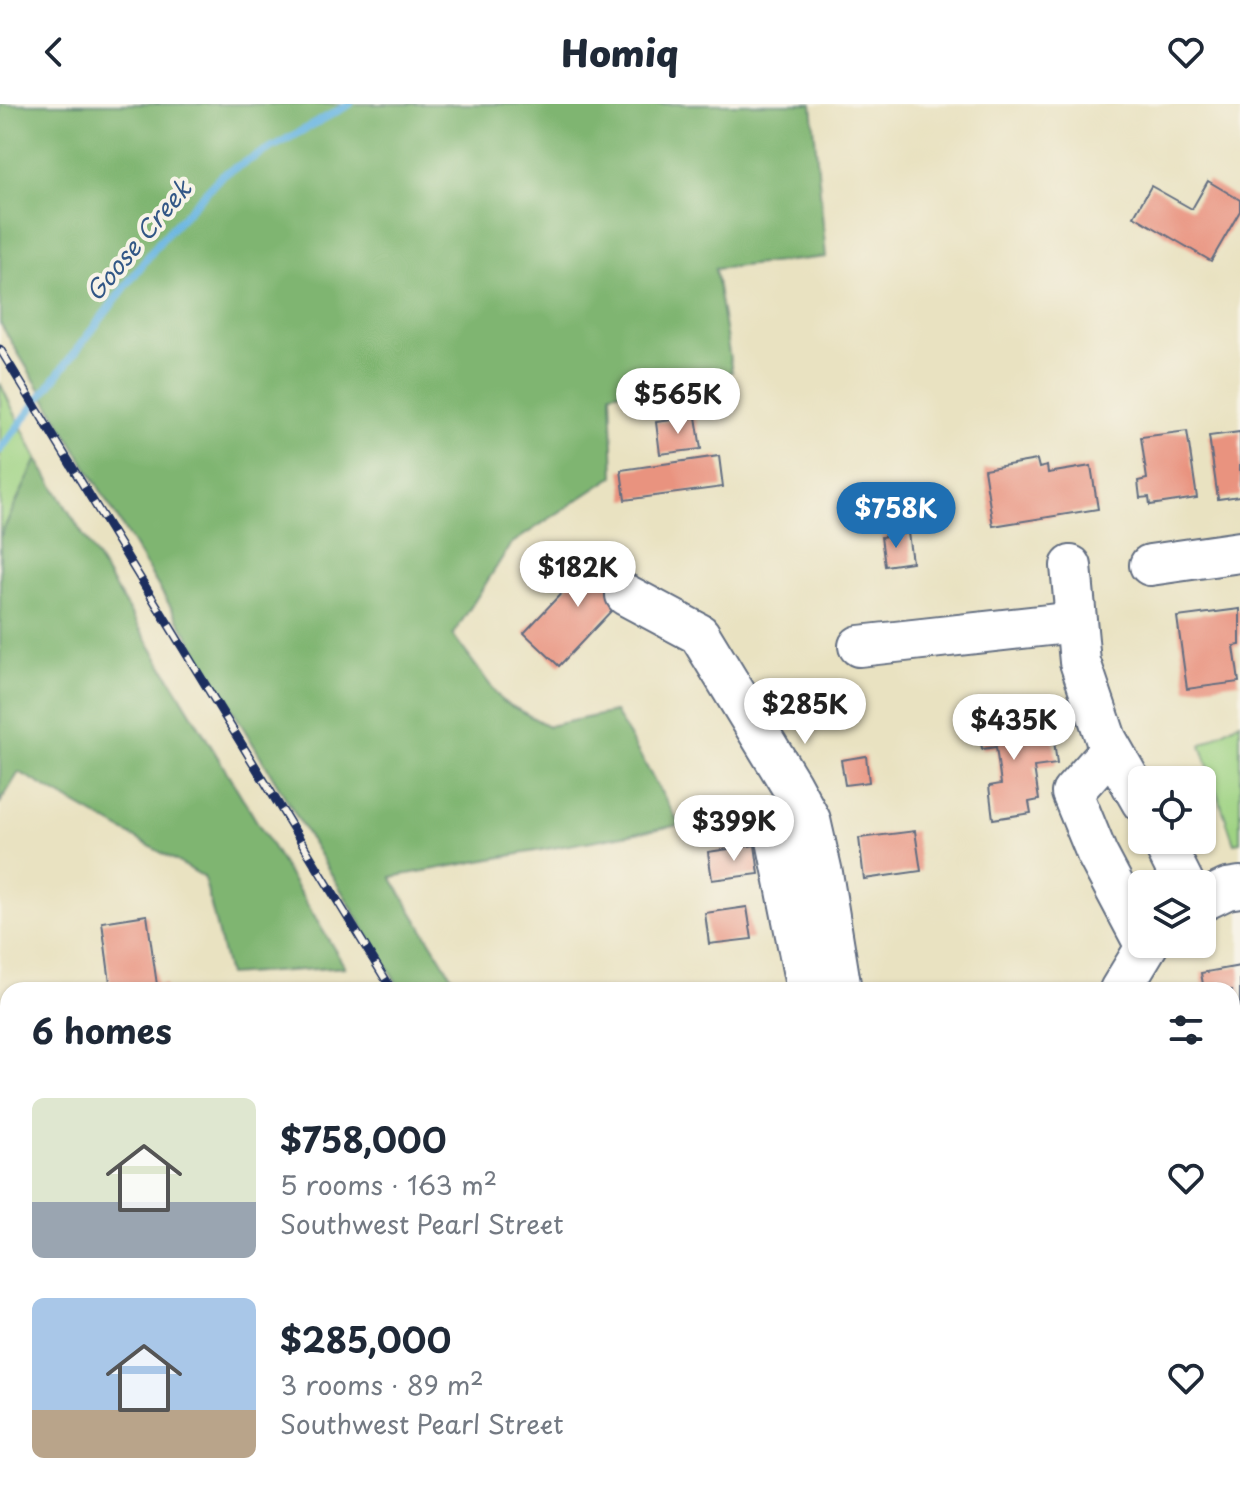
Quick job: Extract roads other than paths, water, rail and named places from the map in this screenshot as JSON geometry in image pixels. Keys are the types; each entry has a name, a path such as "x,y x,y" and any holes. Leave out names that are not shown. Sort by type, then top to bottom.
{"street":[{"path":"1150,565 1240,552"},
{"path":"1071,566 1080,662 1111,749 1128,778"},
{"path":"626,595 699,634 791,785 810,820 840,982"},
{"path":"859,646 1076,622"},
{"path":"1111,749 1072,793 1097,854 1128,913"},
{"path":"777,840 805,982"},
{"path":"1216,894 1240,887"},
{"path":"1125,982 1139,958"}],"waterway":[{"name":"Goose Creek","path":"0,450 161,240 222,175 350,104"}],"railway":[{"path":"0,349 387,982"}]}
